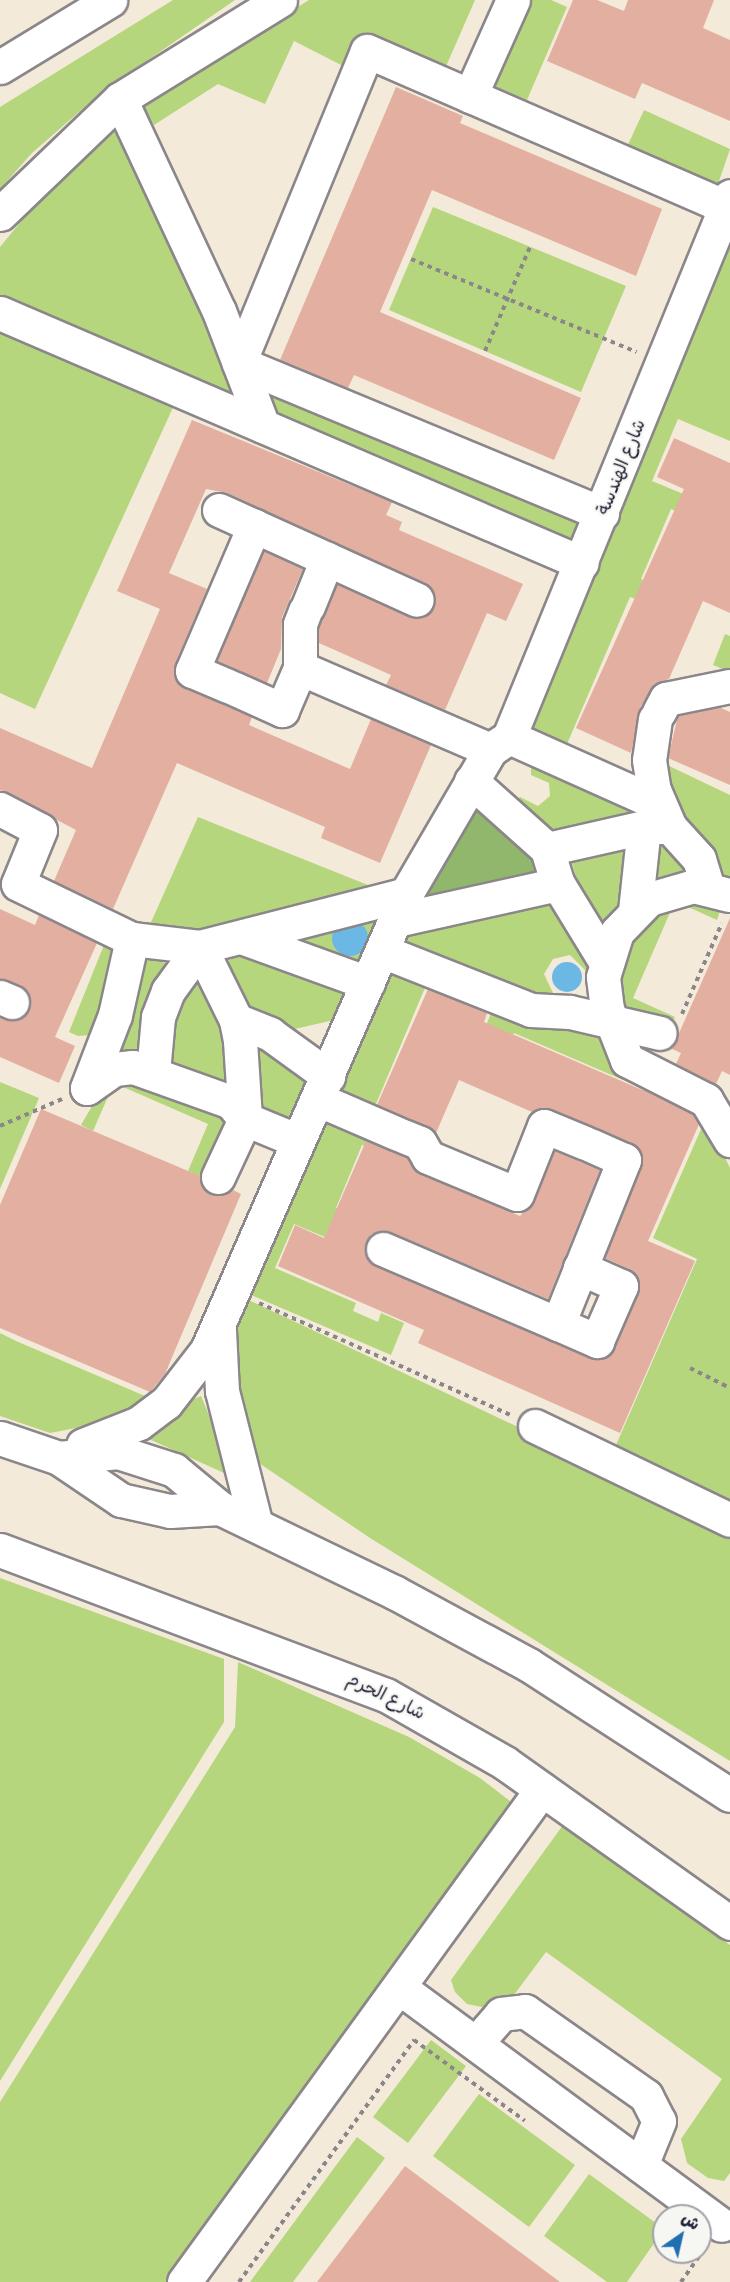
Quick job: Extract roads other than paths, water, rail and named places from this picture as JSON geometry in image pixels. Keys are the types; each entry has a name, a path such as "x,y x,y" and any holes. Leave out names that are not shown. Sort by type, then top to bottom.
{"street":[{"path":"0,68 110,0"},
{"path":"0,214 120,99 280,0"},
{"path":"470,96 513,0"},
{"path":"239,363 367,51 729,204"},
{"path":"120,99 239,363 263,426"},
{"name":"شارع الهندسة","path":"51,1455 109,1438 158,1410 189,1378 226,1305 401,907 471,781 499,744 582,563 729,204"},
{"path":"0,313 582,563"},
{"path":"239,363 602,513"},
{"path":"219,510 417,600"},
{"path":"254,526 192,670 282,710 300,668 300,624 327,559"},
{"path":"300,668 499,744 658,819 699,859 720,900"},
{"path":"635,911 658,819 649,760 657,716 666,699 730,686"},
{"path":"471,781 547,849 558,884 605,962"},
{"path":"0,809 40,830 18,884 132,939 200,947 241,937 401,907 558,884"},
{"path":"547,849 658,819"},
{"path":"720,900 664,892 635,911 616,932 605,962 604,993 627,1060 706,1100 727,1129"},
{"path":"241,937 368,983"},
{"path":"132,939 116,1015 87,1088 114,1070 153,1072 231,1102 245,1119 298,1141"},
{"path":"200,947 236,1020 245,1119 218,1177"},
{"path":"153,1072 158,1017 172,983 200,947"},
{"path":"382,951 531,1010 570,1012 614,1024 670,1025"},
{"path":"236,1020 270,1034 323,1087 400,1135 420,1143 428,1157 517,1194 544,1126 624,1160 558,1324"},
{"path":"383,1249 597,1341 621,1286 580,1268"},
{"path":"226,1305 222,1391 256,1525"},
{"path":"535,1426 730,1520"},
{"path":"0,1438 51,1455 99,1489 145,1507 219,1508"},
{"path":"51,1455 108,1452 147,1459 199,1487 219,1508 529,1665 730,1795"},
{"name":"شارع الحرم","path":"0,1550 344,1676 466,1738 542,1789 730,1923"},
{"path":"184,2282 400,1988 542,1789"},
{"path":"400,1988 722,2225"},
{"path":"476,2043 501,2014 525,2011 646,2096 658,2121 641,2165"}],"water":[{"path":"350,920 363,925 368,938 363,951 350,956 337,951 332,938 337,925"},
{"path":"567,962 578,966 582,977 578,988 567,992 556,988 552,977 556,966"}]}
